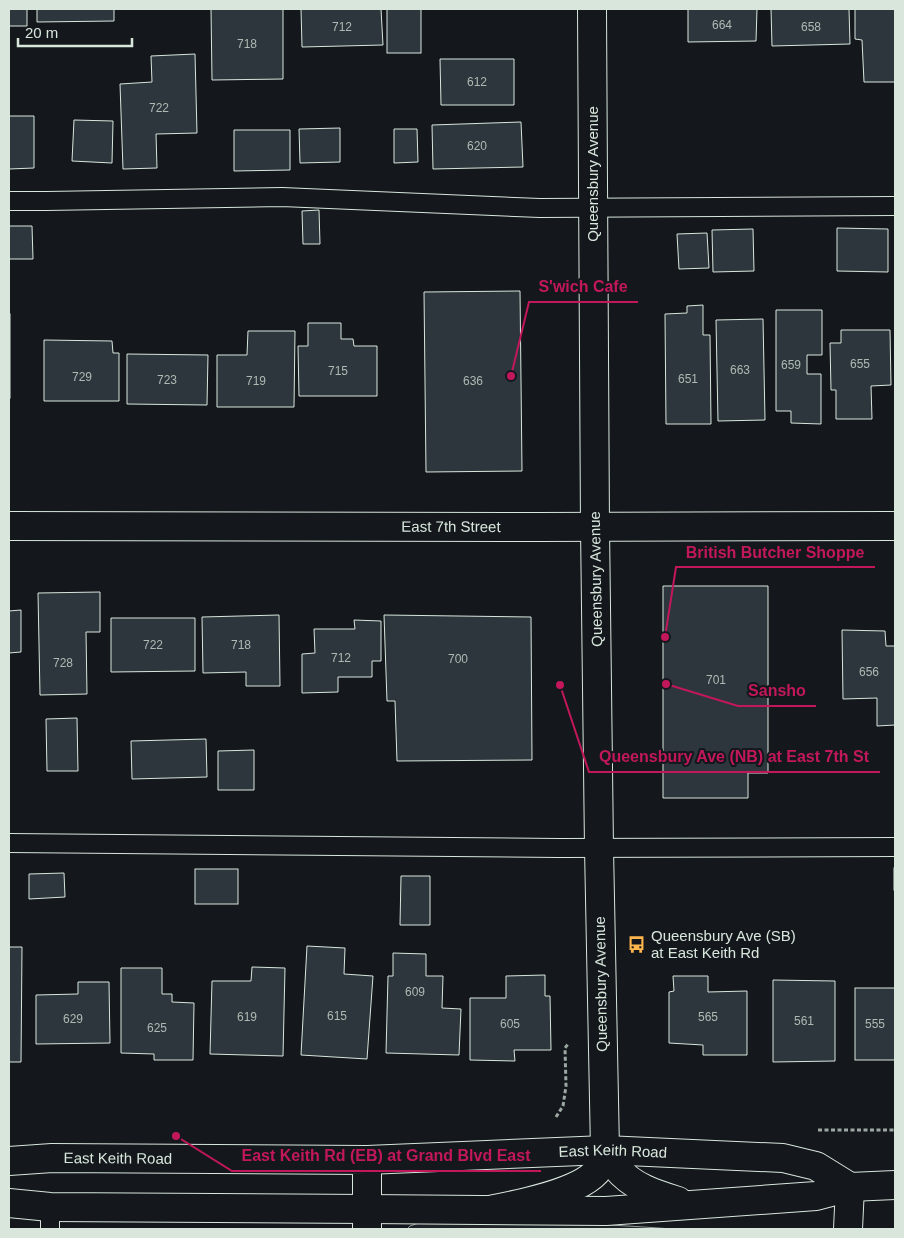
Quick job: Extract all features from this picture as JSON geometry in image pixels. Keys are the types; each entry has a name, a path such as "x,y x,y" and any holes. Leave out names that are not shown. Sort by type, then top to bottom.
{"street":[{"name":"Queensbury Avenue","path":"592,9 598,848 606,1150"},
{"name":"East 7th Street","path":"9,526 895,526"},
{"name":"East Keith Road","path":"9,1161 52,1158 367,1160 606,1150 783,1158 816,1166 850,1187"},
{"path":"606,1150 617,1167 636,1186 657,1195 692,1205"},
{"path":"490,1210 537,1199 584,1182 601,1166 606,1150"},
{"path":"367,1160 367,1219"},
{"path":"9,1203 50,1218 367,1219 490,1210 606,1211 816,1196 850,1187 895,1185"},
{"path":"848,1229 850,1187"}],"lane":[{"path":"9,201 282,197 540,208 895,206"},
{"path":"9,843 598,848 895,847"}],"path":[{"path":"555,1119 563,1106 566,1086 566,1048"},
{"path":"888,1130 895,1130"}],"shaded area":[{"path":"427,1220 550,1222 673,1229 407,1229 410,1226"}],"building":[{"path":"9,9 27,9 27,26 9,26"},
{"path":"37,9 114,9 114,21 37,22"},
{"path":"211,9 283,9 283,79 212,80"},
{"path":"301,9 381,9 383,45 302,47"},
{"path":"387,9 421,9 421,53 387,53"},
{"path":"688,9 757,9 756,41 688,42"},
{"path":"771,9 849,9 850,44 772,46"},
{"path":"855,9 895,9 895,82 864,82 862,40 855,39"},
{"path":"195,54 197,133 156,134 157,168 123,169 120,84 152,82 151,56"},
{"path":"440,59 514,59 514,105 441,105"},
{"path":"9,116 34,116 34,168 9,169"},
{"path":"74,120 113,121 112,163 72,161"},
{"path":"521,122 523,167 433,169 432,125"},
{"path":"340,128 340,162 300,163 299,129"},
{"path":"394,129 417,129 418,162 394,163"},
{"path":"234,130 290,130 290,170 234,171"},
{"path":"319,210 320,244 303,244 302,211"},
{"path":"9,226 32,226 33,259 9,259"},
{"path":"837,228 888,229 888,272 837,271"},
{"path":"753,229 754,271 713,272 712,230"},
{"path":"707,233 709,268 679,269 677,234"},
{"path":"520,291 522,471 426,472 424,292"},
{"path":"703,305 703,335 710,335 711,424 666,424 665,314 687,313 687,306"},
{"path":"776,310 822,310 822,355 807,355 807,374 821,374 821,424 791,423 791,411 776,411"},
{"path":"10,314 10,398 9,398"},
{"path":"763,319 765,420 718,421 716,320"},
{"path":"308,323 341,323 341,339 353,339 354,346 377,346 377,396 299,396 298,346 308,346"},
{"path":"841,330 890,330 891,385 871,386 872,419 836,419 836,390 831,390 830,343 841,343"},
{"path":"248,331 295,331 294,407 217,407 217,355 247,355"},
{"path":"44,340 112,341 113,353 119,353 119,401 44,401"},
{"path":"127,354 208,355 207,405 127,404"},
{"path":"663,586 768,586 768,773 748,773 748,798 663,798"},
{"path":"100,592 100,632 86,632 87,694 40,695 38,593"},
{"path":"21,610 21,652 9,653 9,611"},
{"path":"279,615 280,686 246,686 246,672 203,673 202,617"},
{"path":"384,615 531,617 532,760 397,761 395,701 387,701"},
{"path":"111,618 195,618 195,671 111,672"},
{"path":"354,620 381,621 381,661 372,661 372,677 338,677 338,692 302,693 302,654 315,653 314,629 355,629"},
{"path":"842,630 885,631 886,646 895,646 895,725 877,726 877,698 843,699"},
{"path":"77,718 78,771 47,771 46,719"},
{"path":"206,739 207,777 132,779 131,741"},
{"path":"254,750 254,790 218,790 218,751"},
{"path":"895,868 895,890 894,890"},
{"path":"195,869 238,869 238,904 195,904"},
{"path":"64,873 65,897 29,899 29,874"},
{"path":"401,876 430,876 430,925 400,925"},
{"path":"307,946 345,948 344,974 373,976 367,1059 301,1055"},
{"path":"9,947 22,947 21,1062 9,1062"},
{"path":"393,953 426,954 426,976 443,976 442,1008 461,1009 459,1055 386,1053 388,976 393,976"},
{"path":"252,967 285,968 283,1056 210,1054 212,981 251,981"},
{"path":"121,968 162,968 162,994 172,994 172,1002 194,1003 193,1060 154,1060 154,1054 121,1053"},
{"path":"545,975 545,996 550,996 551,1050 514,1050 515,1061 470,1060 470,998 506,998 506,976"},
{"path":"673,976 708,976 708,992 747,991 747,1055 703,1055 703,1045 669,1043 669,992 674,991"},
{"path":"773,980 835,981 835,1061 773,1062"},
{"path":"78,982 109,982 110,1043 36,1044 36,995 78,994"},
{"path":"855,988 895,988 895,1060 855,1060"}],"place":[{"name":"S'wich Cafe","path":"511,376"},
{"name":"British Butcher Shoppe","path":"665,637"},
{"name":"Sansho","path":"666,684"},
{"name":"Queensbury Ave (NB) at East 7th St","path":"560,685"},
{"name":"Queensbury Ave (SB) at East Keith Rd","path":"637,945"},
{"name":"East Keith Rd (EB) at Grand Blvd East","path":"176,1136"}]}
